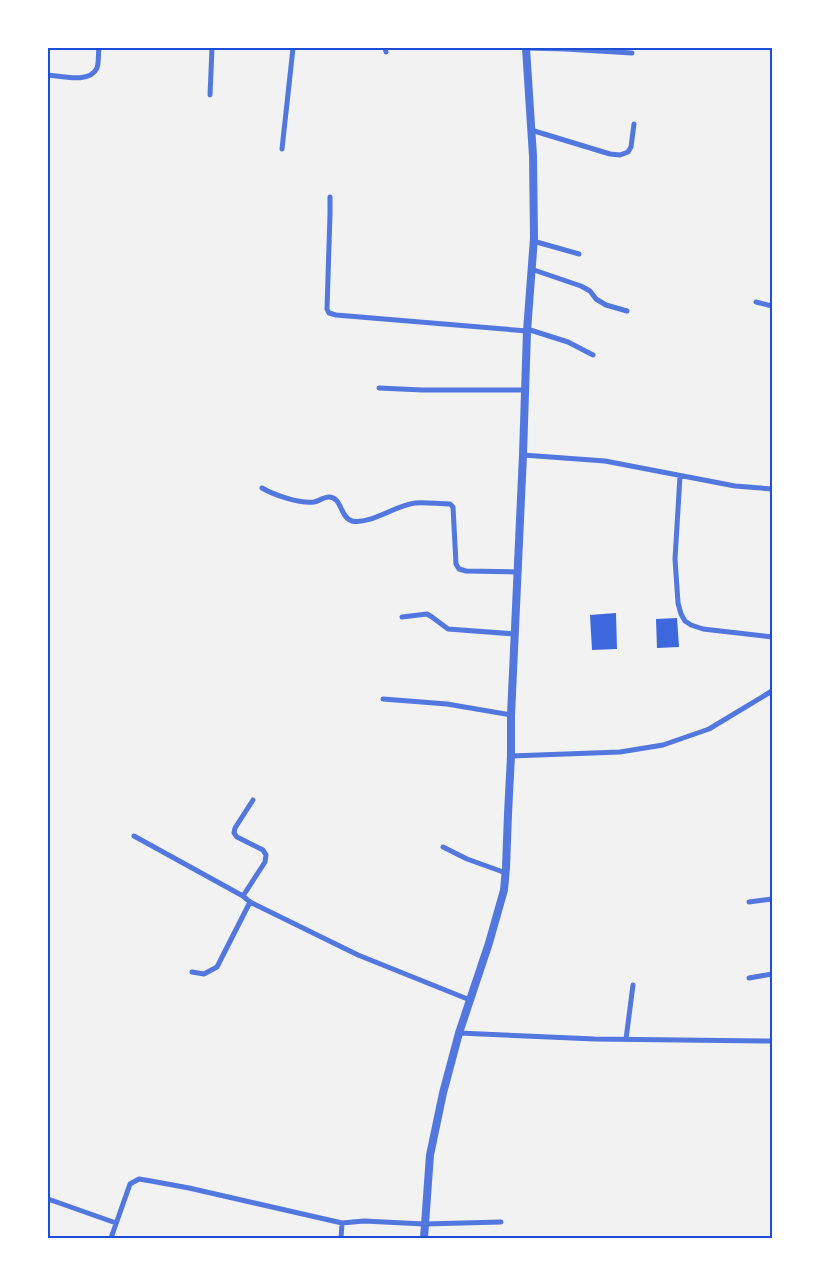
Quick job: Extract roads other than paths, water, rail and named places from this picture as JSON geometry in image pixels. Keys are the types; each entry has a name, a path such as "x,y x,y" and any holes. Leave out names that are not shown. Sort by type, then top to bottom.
{"street":[{"path":"48,75 88,77 97,68 99,48"},
{"path":"210,95 212,48"},
{"path":"282,149 293,48"},
{"path":"424,1238 430,1155 443,1093 459,1033 489,943 504,890 506,872 527,330 533,241 533,156 526,48 565,48 632,54"},
{"path":"531,130 610,154 620,155 628,152 631,147 634,124"},
{"path":"330,197 327,309 329,313 336,316 527,330 568,342 593,355"},
{"path":"533,241 579,254"},
{"path":"531,269 581,286 606,305 627,311"},
{"path":"756,302 772,306"},
{"path":"379,388 525,390"},
{"path":"523,455 605,461 735,486 772,489"},
{"path":"680,476 675,559 678,604 681,614 685,621 702,629 772,637"},
{"path":"262,488 276,495 298,500 313,502 328,497 334,498 344,516 356,521 373,518 416,503 450,504 453,507 456,564 459,569 466,571 517,572"},
{"path":"402,617 427,614 448,629 515,634"},
{"path":"511,756 620,752 664,745 709,729 772,691"},
{"path":"764,697 772,699"},
{"path":"383,699 446,704 511,715"},
{"path":"243,896 265,862 266,855 263,850 237,837 234,833 235,828 253,800"},
{"path":"134,836 243,896 250,902 358,955 470,1000"},
{"path":"443,847 466,859 506,872"},
{"path":"749,902 772,900"},
{"path":"192,972 204,974 218,967 250,902"},
{"path":"749,978 772,974"},
{"path":"626,1039 633,985"},
{"path":"459,1033 595,1039 772,1041"},
{"path":"111,1238 130,1184 139,1179 189,1188 342,1223 364,1221 424,1224 501,1222"},
{"path":"48,1200 116,1223"},
{"path":"341,1238 342,1223"}]}
